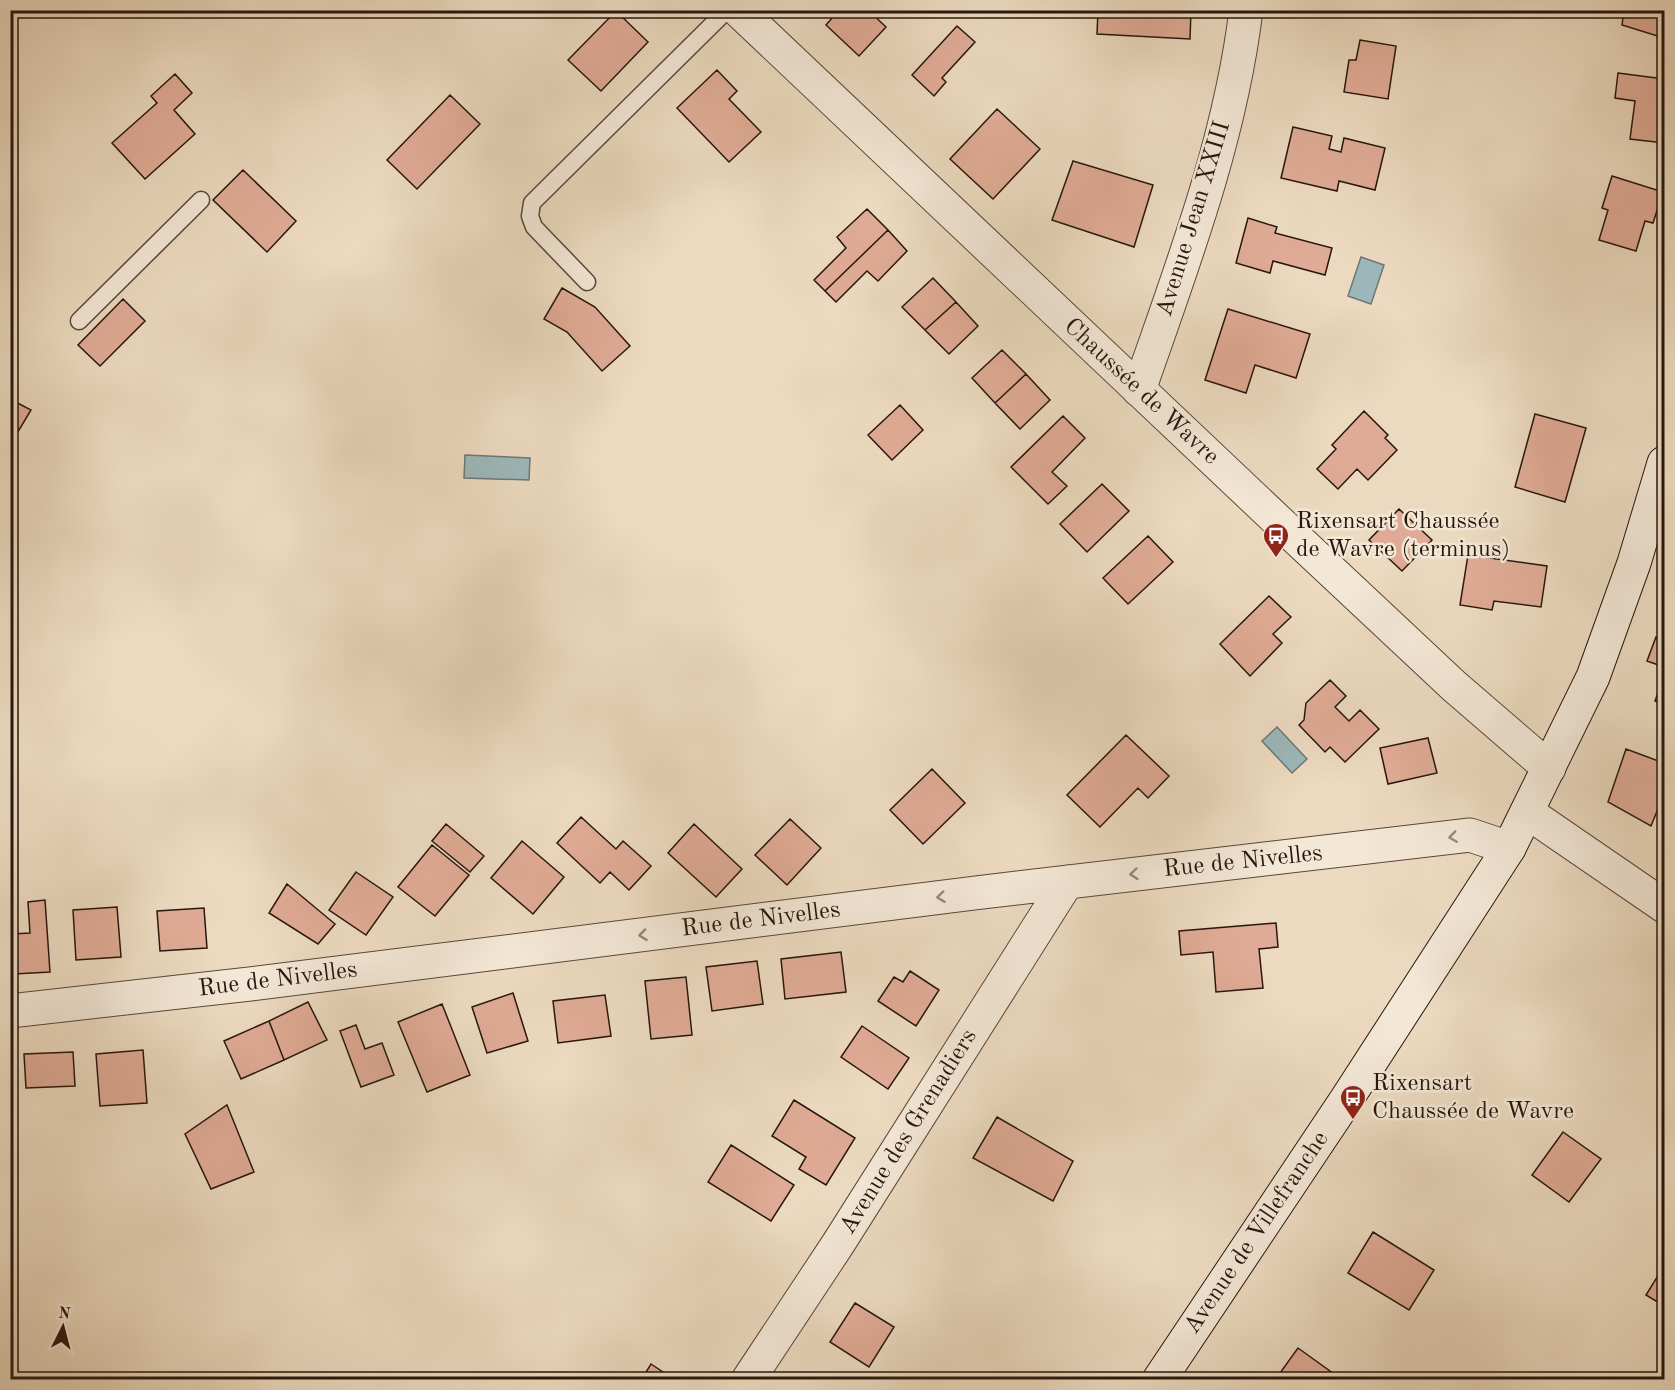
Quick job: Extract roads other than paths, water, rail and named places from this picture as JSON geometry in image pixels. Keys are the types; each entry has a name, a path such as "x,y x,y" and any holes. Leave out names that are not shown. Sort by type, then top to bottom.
{"street":[{"name":"Chaussée de Wavre","path":"738,10 1454,686 1549,768"},
{"name":"Avenue Jean XXIII","path":"1139,390 1209,185 1242,45 1246,10"},
{"name":"Avenue de Villefranche","path":"1159,1380 1346,1100 1509,848 1593,677 1634,563 1665,463"},
{"path":"1527,812 1665,906"},
{"name":"Rue de Nivelles","path":"10,1011 250,984 1470,834 1509,848"},
{"name":"Avenue des Grenadiers","path":"748,1380 838,1244 1067,882"}],"lane":[{"path":"587,282 534,227 530,216 532,203 727,10"},
{"path":"79,321 201,200"}],"water":[{"path":"1361,257 1384,265 1371,304 1348,296"},
{"path":"465,455 530,458 529,480 464,478"},
{"path":"1277,727 1307,759 1292,773 1262,741"}],"place":[{"name":"Rixensart Chaussée de Wavre (terminus)","path":"1276,559"},
{"name":"Rixensart Chaussée de Wavre","path":"1353,1121"}]}
